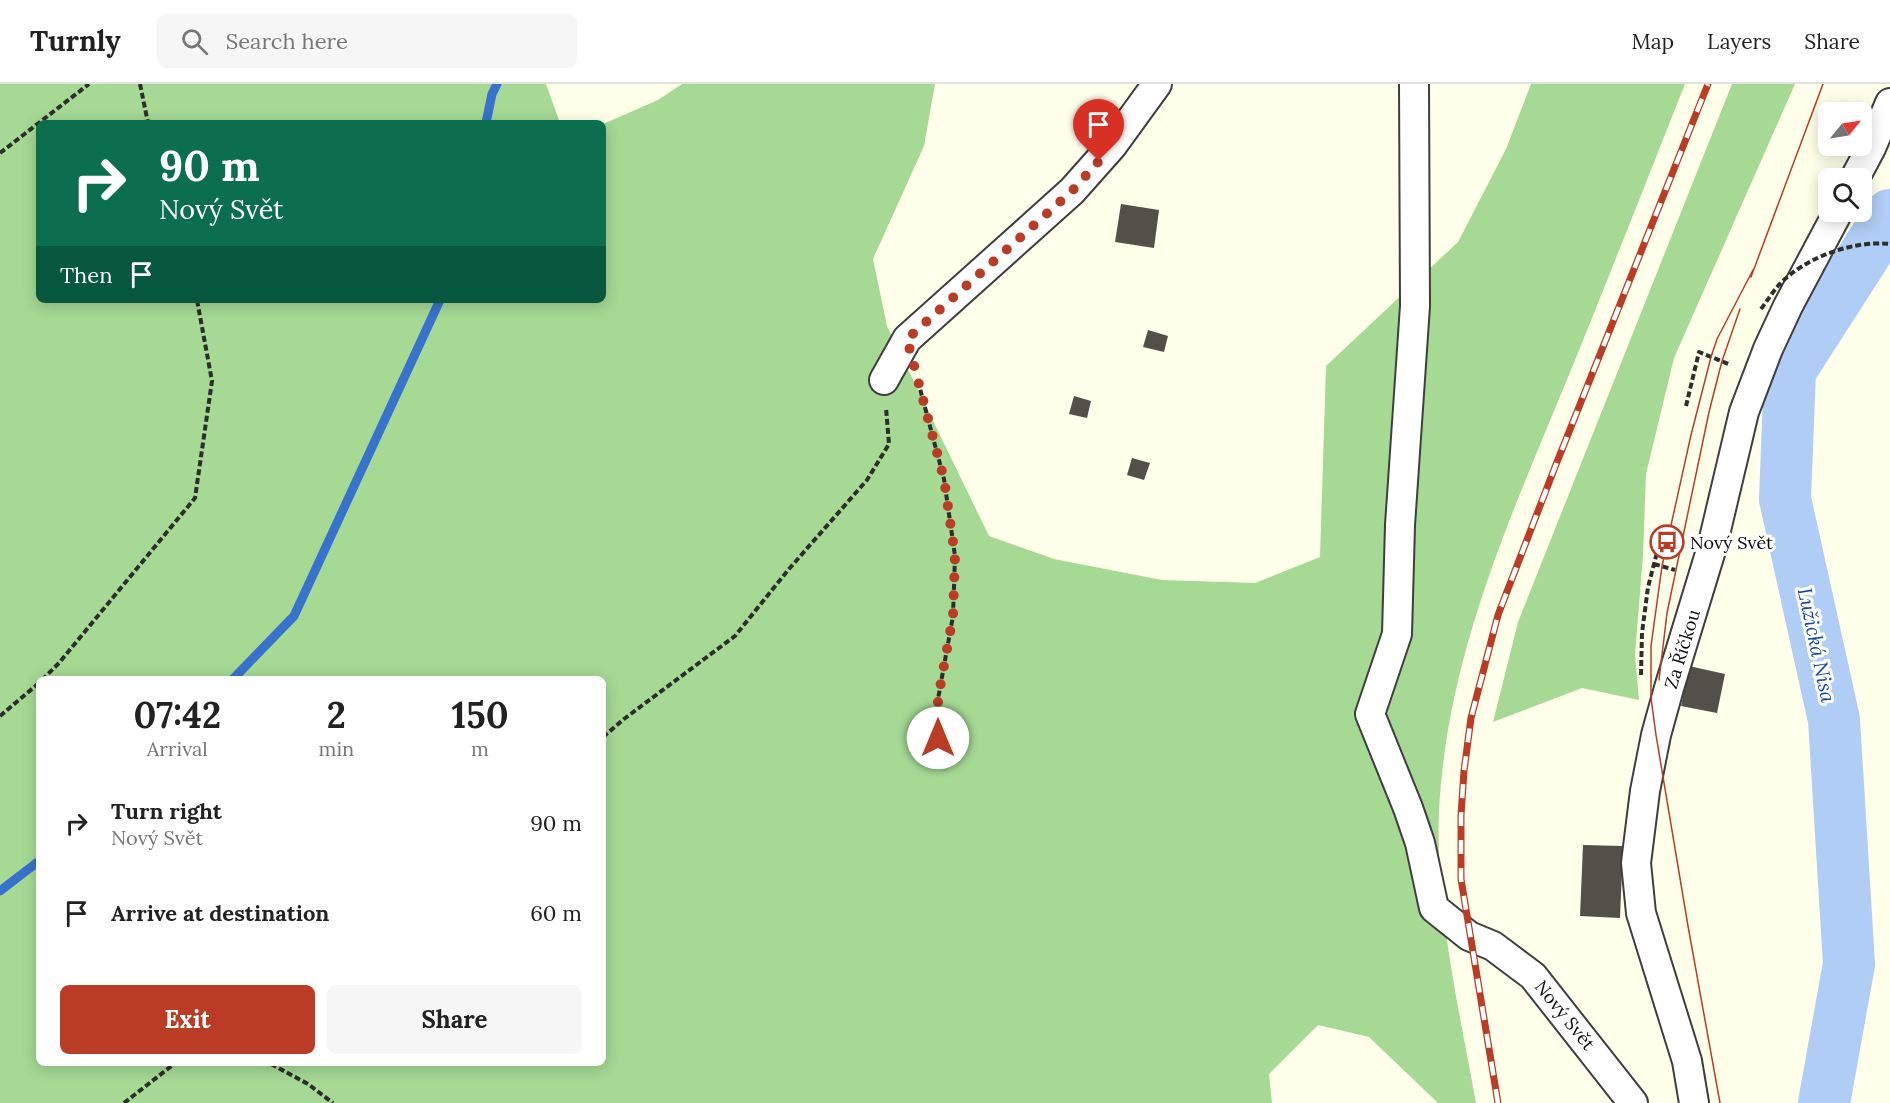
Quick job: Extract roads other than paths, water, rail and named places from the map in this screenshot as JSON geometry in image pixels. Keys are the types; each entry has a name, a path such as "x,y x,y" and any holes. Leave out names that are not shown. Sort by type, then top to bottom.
{"lane":[{"path":"884,380 907,339 1072,191 1112,146 1157,84"},
{"name":"Nový Svět","path":"1414,84 1415,306 1400,525 1397,634 1370,714 1420,843 1434,908 1469,936 1492,946 1533,976 1633,1103"},
{"path":"1860,168 1890,103"},
{"name":"Za Říčkou","path":"1694,1103 1687,1061 1641,913 1636,862 1645,791 1659,726 1712,547 1744,412 1768,348 1833,222"}],"waterway":[{"path":"487,120 492,94 497,84"},
{"name":"Lužická Nisa","path":"1824,1103 1849,964 1834,720 1785,499 1790,371 1890,215"},
{"path":"236,676 294,616 439,303"},
{"path":"0,891 36,863"}],"tram line":[{"path":"1751,277 1823,84"},
{"path":"1720,1103 1656,735 1651,698 1651,646 1662,566 1711,357 1717,339 1753,270"},
{"path":"1659,680 1667,613 1709,412 1722,361 1740,309"}],"railway":[{"path":"1498,1103 1461,879 1461,815 1471,718 1498,615 1708,84"}],"place":[{"name":"Nový Svět","path":"1667,542"}]}
